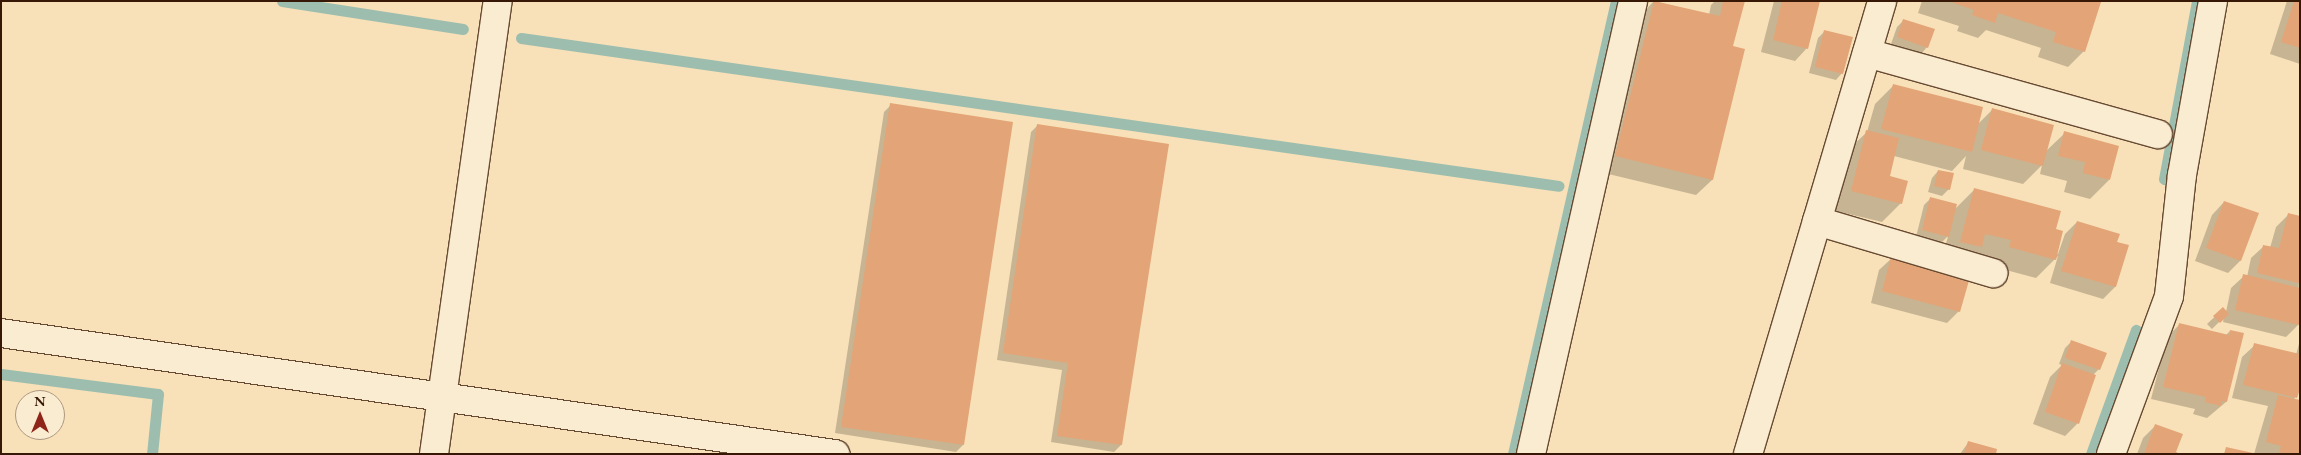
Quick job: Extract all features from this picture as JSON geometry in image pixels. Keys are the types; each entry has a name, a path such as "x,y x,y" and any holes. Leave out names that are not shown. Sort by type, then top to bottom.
{"street":[{"path":"434,454 498,1"},
{"path":"1531,454 1633,1"},
{"path":"1748,454 1882,1"},
{"path":"2111,454 2169,296 2182,175 2213,1"},
{"path":"1867,53 2158,134"},
{"path":"1818,221 1993,273"},
{"path":"1,333 835,454"}],"building":[{"path":"1654,1 1720,16 1723,1 1745,1 1733,46 1745,49 1713,180 1615,156"},
{"path":"1782,1 1820,1 1808,49 1773,40"},
{"path":"1948,1 2101,2 2085,52 2053,42 2056,32 1998,13 1995,23 1972,15 1974,10"},
{"path":"2294,1 2300,1 2300,48 2281,42"},
{"path":"1903,19 1935,29 1928,48 1897,37"},
{"path":"1824,30 1853,37 1843,74 1815,67"},
{"path":"1893,84 1983,107 1972,152 1881,129"},
{"path":"890,103 1013,122 964,445 841,427"},
{"path":"1992,108 2054,125 2043,166 1981,150"},
{"path":"1037,124 1169,144 1122,445 1057,436 1068,363 1003,353"},
{"path":"1866,130 1899,138 1890,176 1908,181 1902,204 1851,191"},
{"path":"2064,131 2119,146 2110,180 2083,173 2085,162 2058,156"},
{"path":"1938,170 1954,173 1950,190 1934,186"},
{"path":"1974,188 2061,211 2056,229 2063,231 2056,260 2009,247 2011,240 1985,234 1982,247 1960,242"},
{"path":"1930,197 1957,204 1949,237 1922,230"},
{"path":"2224,201 2259,213 2241,261 2206,248"},
{"path":"2288,213 2300,216 2299,283 2257,273 2263,245 2279,248"},
{"path":"2077,221 2120,234 2117,242 2129,245 2116,287 2061,271"},
{"path":"1891,257 1970,277 1960,312 1882,291"},
{"path":"2243,274 2300,288 2299,325 2235,310"},
{"path":"2223,307 2229,314 2220,323 2213,316"},
{"path":"2179,323 2229,335 2230,330 2244,333 2227,402 2222,401 2221,406 2205,402 2206,397 2163,387"},
{"path":"2071,340 2107,353 2100,370 2065,358"},
{"path":"2254,343 2300,354 2300,389 2297,398 2243,385"},
{"path":"2062,363 2096,375 2079,424 2045,412"},
{"path":"2278,395 2300,400 2300,454 2279,454 2281,446 2266,442"},
{"path":"2155,424 2183,434 2176,452 2180,454 2144,454"},
{"path":"1968,441 1997,449 1996,454 1964,454"},
{"path":"2226,447 2253,453 2253,454 2224,454"}],"waterway":[{"path":"282,1 463,29"},
{"path":"1513,454 1616,1"},
{"path":"2164,179 2197,1"},
{"path":"521,38 1559,186"},
{"path":"2091,454 2136,330"},
{"path":"1,374 158,394 152,454"}]}
